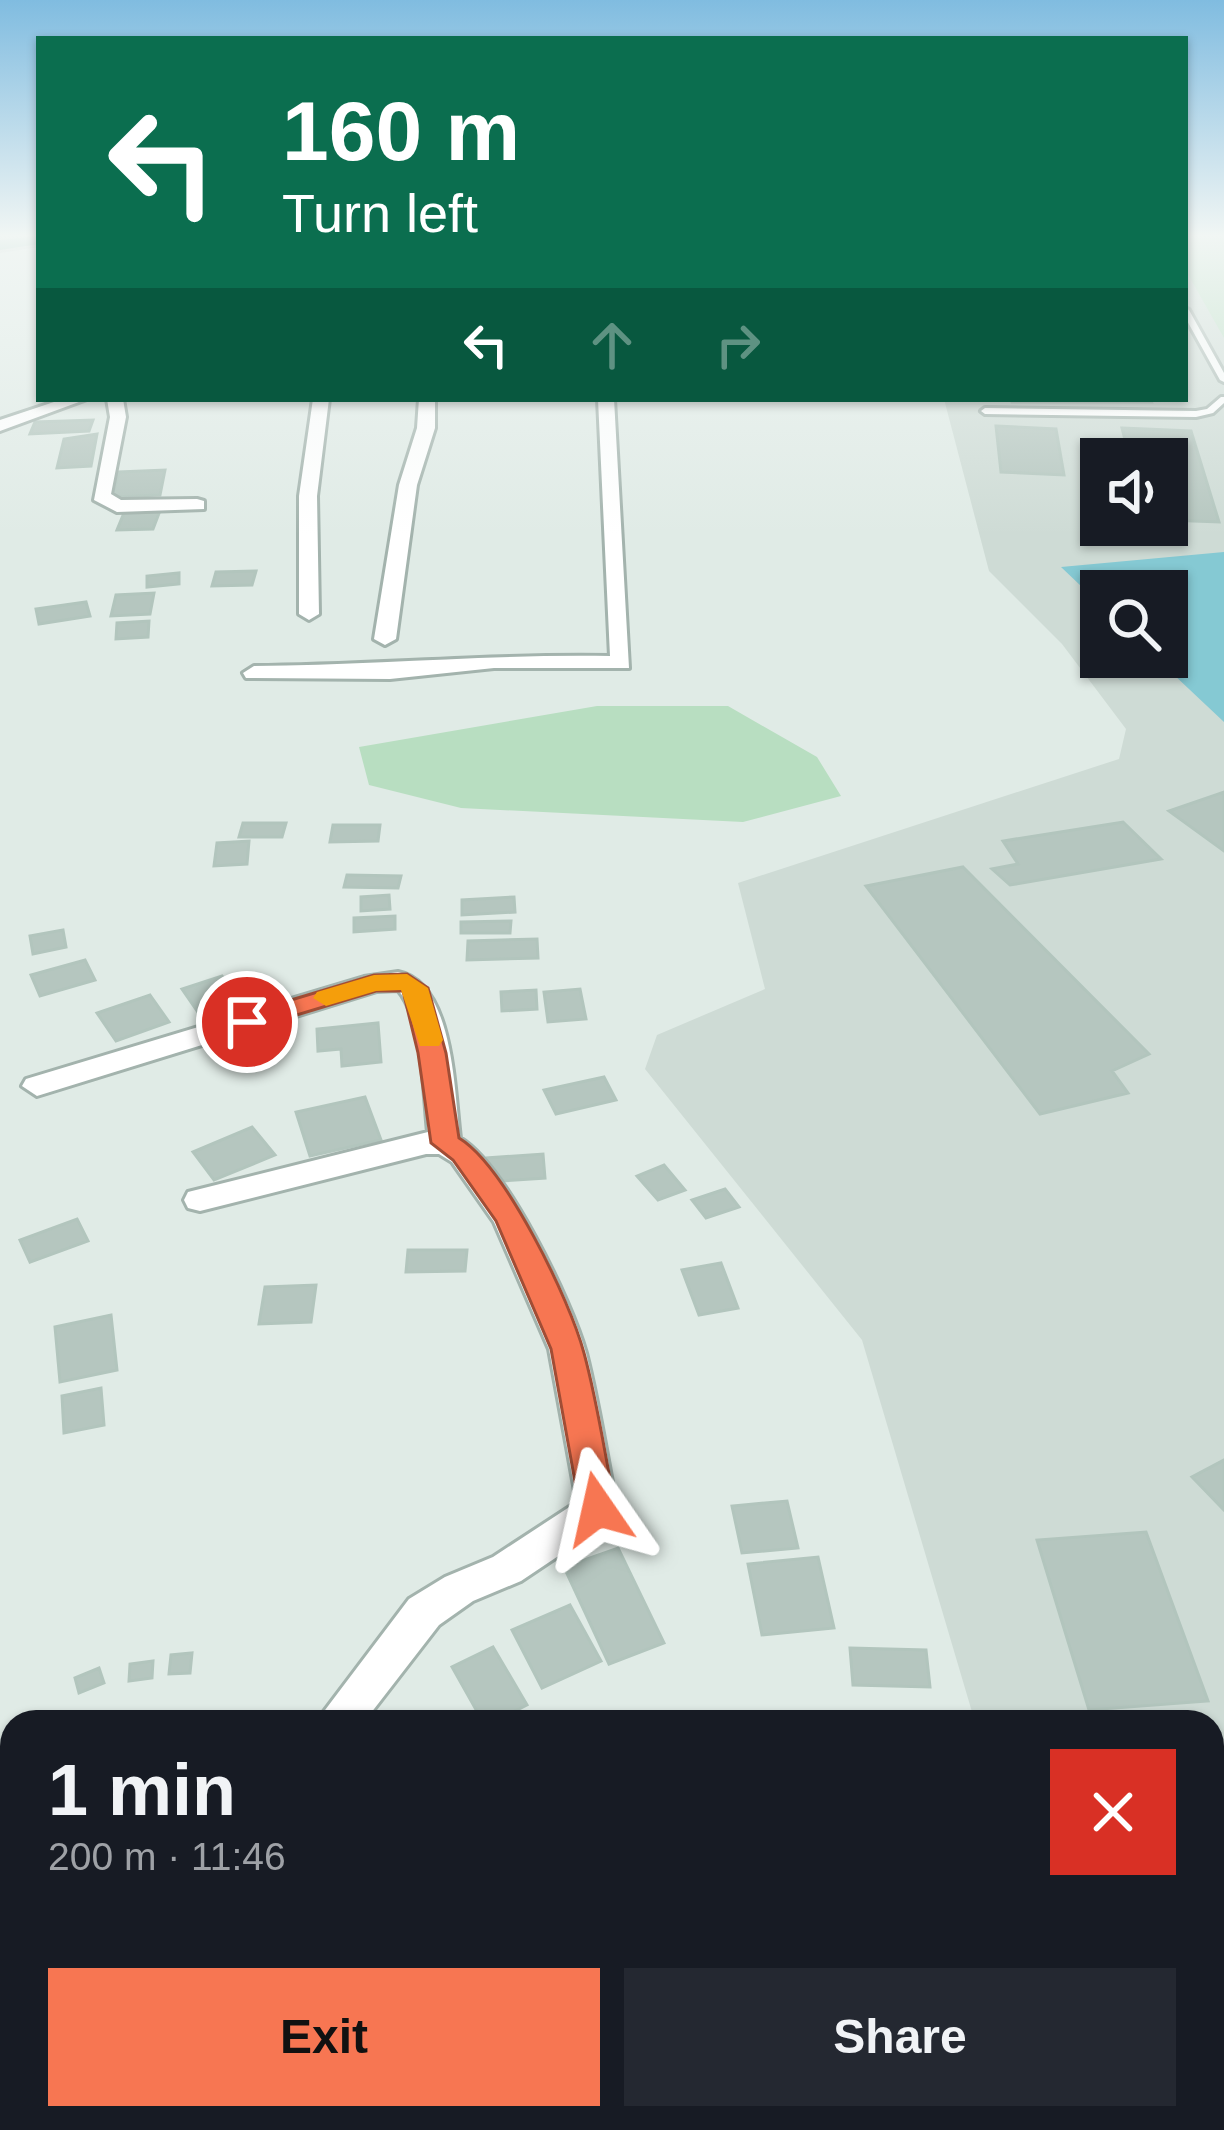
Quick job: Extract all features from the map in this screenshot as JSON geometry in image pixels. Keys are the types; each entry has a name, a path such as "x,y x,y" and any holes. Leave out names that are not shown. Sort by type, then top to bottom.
{"street":[{"path":"0,426 70,402"},
{"path":"116,402 118,417 100,496 117,506 197,505"},
{"path":"309,614 308,496 321,402"},
{"path":"385,639 408,485 426,428 427,402"},
{"path":"254,673 390,672 494,661 621,663 606,402"},
{"path":"37,1086 374,983 407,982 416,988 423,1010 446,1143"},
{"path":"200,1200 426,1143 446,1143 463,1154 509,1218 567,1349 598,1509 507,1569 459,1589 424,1612 347,1710"}],"lane":[{"path":"1199,335 1224,380"},
{"path":"985,410 1196,414 1210,411 1224,399"}],"shaded area":[{"path":"1188,335 1224,335 1224,1710 971,1710 862,1340 645,1069 657,1035 765,989 738,883 1119,759 1126,729 1088,678 1188,678 1188,570 1080,570 1080,668 989,571 945,402 1188,402"}],"green space":[{"path":"597,706 728,706 817,757 841,796 743,822 461,808 369,785 359,747"}],"water":[{"path":"1224,552 1224,722 1177,678 1188,678 1188,570 1080,570 1080,585 1061,567"}],"building":[{"path":"93,420 89,431 30,434 35,422"},
{"path":"996,426 1056,429 1064,475 1001,472"},
{"path":"1122,428 1191,431 1219,522 1188,521 1188,438 1125,438"},
{"path":"97,434 91,466 57,468 64,439"},
{"path":"165,470 160,495 112,497 119,472"},
{"path":"126,508 161,508 153,529 117,530"},
{"path":"256,571 252,585 212,586 216,572"},
{"path":"179,573 179,584 147,587 147,576"},
{"path":"154,593 150,614 111,616 116,595"},
{"path":"86,602 90,616 39,624 36,609"},
{"path":"149,621 148,637 116,639 117,623"},
{"path":"1224,792 1224,851 1169,811"},
{"path":"1123,822 1161,859 1010,885 992,869 1018,864 1003,841"},
{"path":"243,823 286,823 282,837 239,837"},
{"path":"333,825 380,825 378,841 330,842"},
{"path":"249,841 247,864 214,866 217,843"},
{"path":"963,867 1149,1054 1112,1071 1128,1093 1040,1114 866,886"},
{"path":"347,875 401,876 398,888 344,887"},
{"path":"389,895 390,909 361,911 361,897"},
{"path":"514,897 515,912 462,915 462,900"},
{"path":"395,916 395,929 354,932 354,918"},
{"path":"511,921 510,933 461,933 461,922"},
{"path":"63,930 66,947 33,954 30,936"},
{"path":"537,939 538,958 467,960 468,941"},
{"path":"85,960 95,980 40,996 31,975"},
{"path":"222,976 243,1004 202,1018 182,989"},
{"path":"580,989 586,1019 548,1022 544,992"},
{"path":"536,990 537,1009 502,1011 501,992"},
{"path":"150,995 169,1022 116,1041 97,1013"},
{"path":"378,1023 381,1062 342,1066 341,1049 318,1051 317,1029"},
{"path":"604,1077 616,1100 556,1114 544,1090"},
{"path":"365,1097 381,1140 310,1156 296,1112"},
{"path":"252,1127 275,1155 214,1180 193,1152"},
{"path":"543,1154 545,1178 488,1182 487,1158"},
{"path":"664,1165 685,1190 658,1200 637,1176"},
{"path":"725,1189 739,1207 706,1218 692,1200"},
{"path":"77,1219 88,1241 30,1262 20,1240"},
{"path":"408,1250 467,1250 465,1271 406,1272"},
{"path":"721,1263 738,1308 699,1315 682,1270"},
{"path":"316,1285 311,1322 259,1324 265,1287"},
{"path":"111,1315 117,1370 60,1382 55,1327"},
{"path":"101,1388 104,1425 64,1433 62,1396"},
{"path":"1224,1460 1224,1510 1192,1477"},
{"path":"787,1501 798,1548 742,1553 732,1506"},
{"path":"1146,1532 1208,1701 1089,1710 1037,1540"},
{"path":"618,1548 664,1643 609,1664 564,1567"},
{"path":"818,1557 834,1628 762,1635 748,1564"},
{"path":"570,1605 601,1661 542,1688 512,1630"},
{"path":"493,1647 527,1705 517,1710 476,1710 452,1667"},
{"path":"850,1648 926,1650 930,1687 853,1685"},
{"path":"192,1653 190,1673 169,1674 171,1655"},
{"path":"153,1661 152,1678 129,1681 130,1664"},
{"path":"99,1668 104,1683 79,1693 75,1678"}],"slow traffic":[{"path":"326,998 374,983 407,982 416,988 429,1040"}],"route":[{"path":"247,1022 374,983 407,982 416,988 446,1143 463,1154 509,1218 567,1349 598,1509"}]}
